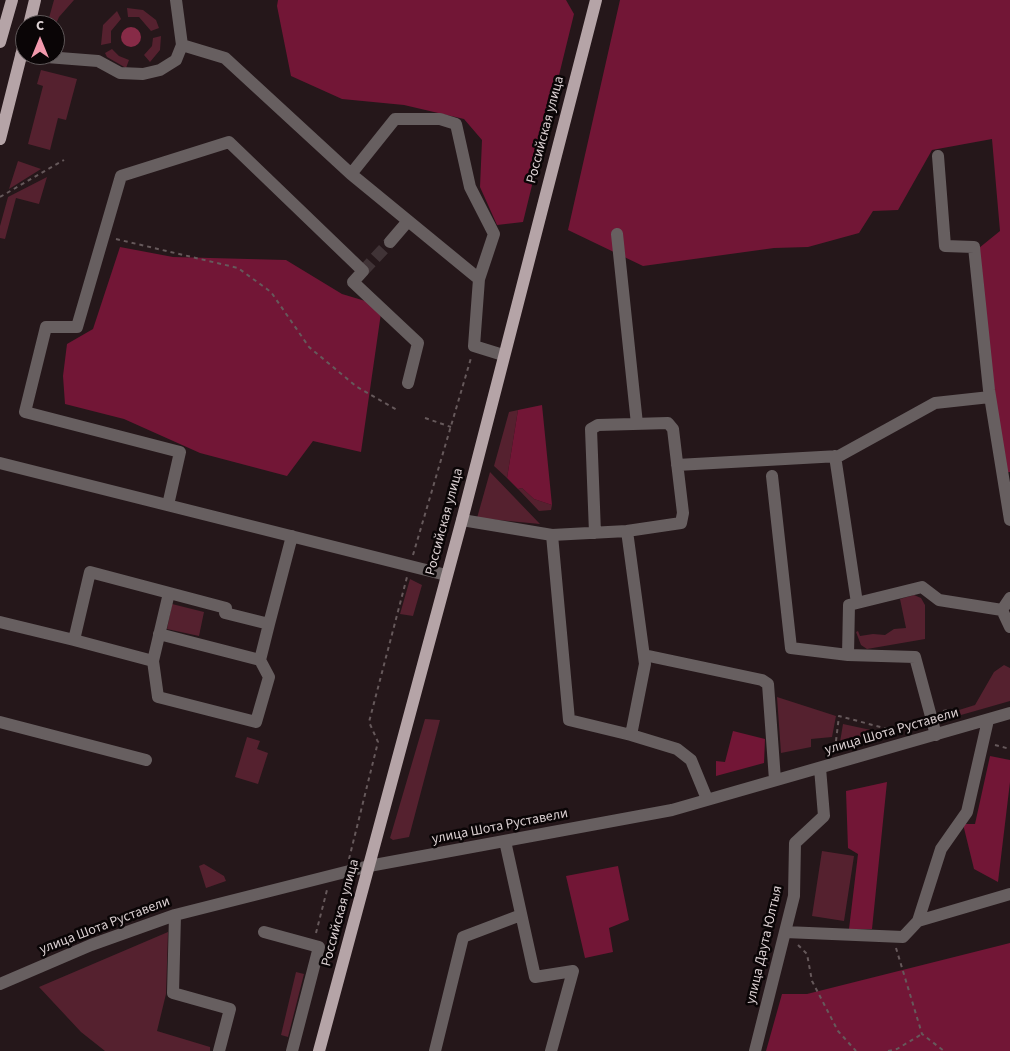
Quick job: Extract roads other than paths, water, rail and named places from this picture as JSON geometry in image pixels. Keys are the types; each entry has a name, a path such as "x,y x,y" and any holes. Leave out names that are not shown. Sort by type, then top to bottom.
{"main road":[{"path":"0,42 12,0"},
{"path":"31,15 35,0"},
{"name":"Российская улица","path":"319,1051 462,520 596,0"},
{"path":"0,139 18,65"}],"street":[{"path":"65,58 98,61 120,73 142,74 160,70 176,60 182,46 176,0"},
{"path":"182,46 225,58 351,174 479,279"},
{"path":"351,174 395,120 440,119 456,124 470,187 494,234 479,279 474,346 503,355"},
{"path":"168,505 180,452 25,412 46,327 77,327 121,176 229,142 363,271 353,282 418,343 408,383"},
{"path":"938,156 946,246 974,247 990,398 1010,520"},
{"path":"390,242 408,221"},
{"path":"617,234 637,424"},
{"path":"678,465 835,456 935,403 990,398"},
{"path":"462,520 552,535 595,533 627,531 681,523 683,513 678,465 673,428 668,423 598,425 591,429 595,533"},
{"path":"835,456 857,603"},
{"path":"0,463 446,575"},
{"path":"772,476 791,648 848,655 916,657 936,735"},
{"path":"627,531 645,664 631,735"},
{"path":"552,535 569,720 631,735 677,750 691,760 707,800"},
{"path":"169,593 153,661 158,697 256,722 270,677 260,660 292,536"},
{"path":"74,640 90,572 226,608 225,613 269,624"},
{"path":"848,655 849,605 922,587 939,600 1002,610"},
{"path":"1002,610 1010,598"},
{"path":"1002,610 1010,627"},
{"path":"0,622 153,661"},
{"path":"160,634 260,660"},
{"path":"644,655 762,680 768,684 775,780"},
{"name":"улица Шота Руставели","path":"0,984 91,945 175,915 370,866 672,810 1010,713"},
{"path":"785,932 903,937 918,921 941,848 967,812 988,720"},
{"path":"0,722 146,760"},
{"name":"улица Даута Юлтыя","path":"755,1051 794,896 796,843 824,816 820,768"},
{"path":"504,841 535,977 573,971 551,1051"},
{"path":"918,921 1010,894"},
{"path":"175,915 174,994 230,1009 219,1051"},
{"path":"435,1051 463,937 521,915"},
{"path":"264,932 319,946 292,1051"}],"tunnel":[{"path":"363,271 390,242"}]}
